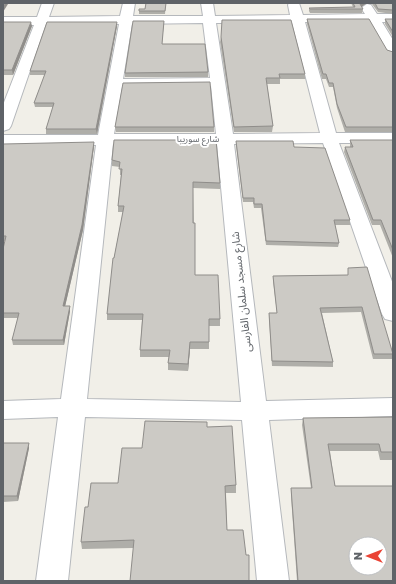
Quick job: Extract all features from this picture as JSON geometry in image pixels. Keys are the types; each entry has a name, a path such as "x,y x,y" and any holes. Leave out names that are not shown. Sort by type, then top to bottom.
{"street":[{"path":"3,126 48,3"},
{"path":"293,3 329,138 393,314"},
{"path":"365,3 393,51"},
{"path":"3,21 41,21 128,12 208,11 298,18 393,18"},
{"name":"شارع مسجد سلمان الفارسى","path":"208,11 225,139 273,581"},
{"path":"52,581 106,140 128,12"},
{"path":"116,83 217,82"},
{"name":"شارع سوريبا","path":"3,140 393,138"},
{"path":"3,410 73,408 254,411 393,407"}],"building":[{"path":"146,3 166,3 165,11 139,11 139,9 145,9"},
{"path":"353,3 361,3 360,4 363,9 309,8 355,7"},
{"path":"375,3 393,3 393,10 378,9"},
{"path":"307,19 369,19 387,50 393,52 393,127 346,127 337,104 333,83 329,83 326,74 323,74"},
{"path":"385,19 393,19 393,32"},
{"path":"222,20 291,20 305,74 279,74 280,78 266,78 273,126 234,127 221,37"},
{"path":"133,21 164,21 162,44 205,44 208,72 125,73"},
{"path":"3,22 31,22 12,70 3,70"},
{"path":"47,22 117,22 96,129 46,129 54,103 34,103 46,71 30,71"},
{"path":"210,82 214,127 115,127 123,83"},
{"path":"114,140 216,140 220,183 193,182 193,223 195,223 195,275 218,275 220,319 209,319 209,342 190,342 188,364 168,363 170,350 140,350 143,314 107,314 113,258 124,206 118,206 122,169 119,169 120,162 112,160"},
{"path":"350,140 393,140 393,250 381,220 373,220 345,147 353,147"},
{"path":"236,141 293,141 294,147 325,148 350,220 334,220 339,243 266,241 262,204 254,204 254,198 243,198"},
{"path":"94,142 82,225 63,306 70,306 63,340 12,340 19,313 3,313 3,249 6,236 3,236 3,144"},
{"path":"367,267 393,354 374,354 362,307 320,308 333,362 272,361 269,313 277,313 273,276 348,275 348,268"},
{"path":"393,417 393,452 381,452 379,444 328,444 335,486 393,486 393,581 298,581 291,488 312,488 303,418"},
{"path":"145,421 207,422 207,427 232,426 236,485 225,486 227,530 243,530 246,555 249,555 249,581 130,581 134,540 81,542 85,507 88,507 91,483 118,483 122,448 142,448"},
{"path":"3,443 29,443 17,496 3,496"}]}
